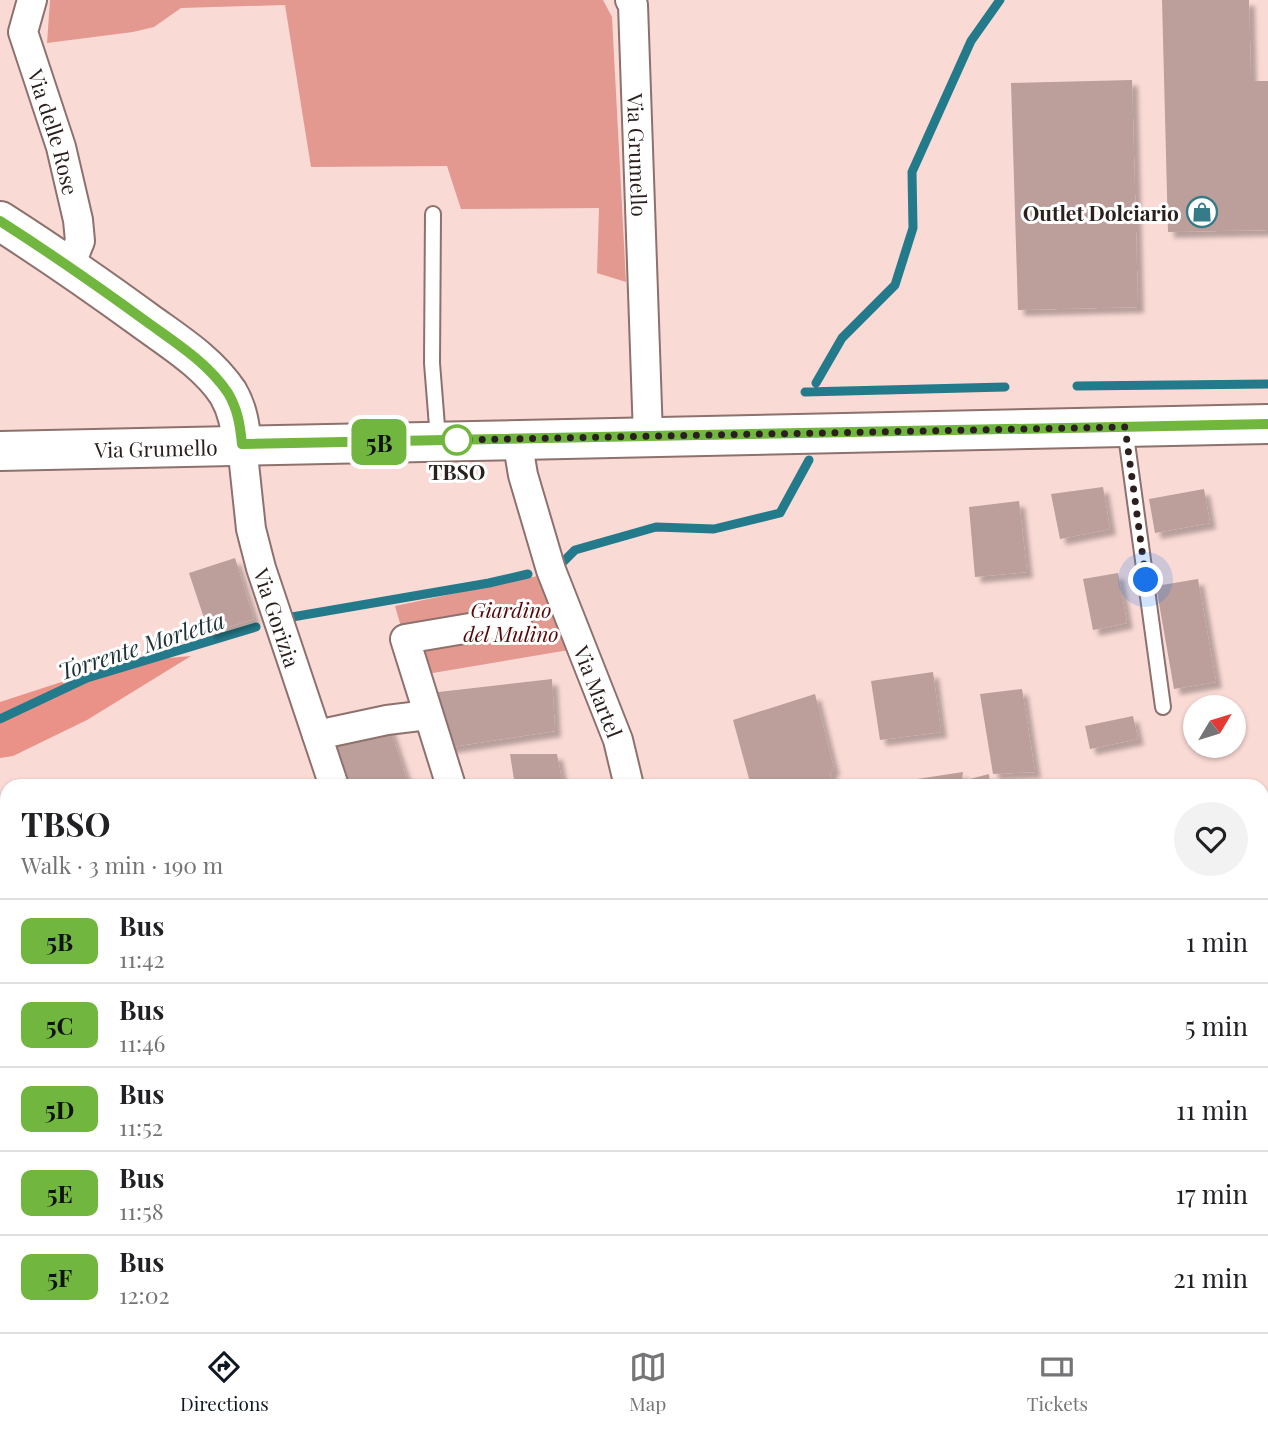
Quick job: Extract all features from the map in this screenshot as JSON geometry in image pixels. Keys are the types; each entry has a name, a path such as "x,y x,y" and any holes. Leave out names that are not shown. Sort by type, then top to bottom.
{"main road":[{"path":"0,221 71,266 196,358 215,376 236,408 242,444"},
{"name":"Via Grumello","path":"0,451 1268,424"}],"street":[{"name":"Via delle Rose","path":"32,0 23,32 61,147 78,220 80,241 71,266"},
{"name":"Via Grumello","path":"630,0 633,5 648,436"},
{"name":"Via Martel","path":"517,439 523,475 551,570 618,740 627,779"},
{"name":"Via Gorizia","path":"242,444 250,518 261,568 332,779"},
{"path":"449,779 404,639 517,620"},
{"path":"317,735 387,720 428,715"}],"lane":[{"path":"433,214 432,363 438,441"},
{"path":"1125,427 1163,708"}],"green space":[{"path":"50,0 603,0 612,17 626,282 597,273 599,208 461,209 447,166 311,167 285,5 181,8 154,27 47,43"},
{"name":"Giardino del Mulino","path":"547,574 575,649 415,676 395,606"}],"shaded area":[{"path":"191,656 87,720 13,756 0,758 0,702 123,662"}],"building":[{"path":"1162,0 1249,0 1251,81 1268,81 1268,230 1168,232"},
{"path":"1132,80 1138,307 1018,310 1011,83"},
{"path":"1103,487 1110,529 1060,539 1051,494"},
{"path":"1204,489 1210,523 1155,533 1149,499"},
{"path":"1019,501 1027,572 975,577 969,507"},
{"path":"235,558 254,619 209,633 189,573"},
{"path":"1118,573 1127,623 1093,630 1083,579"},
{"path":"1198,579 1216,682 1174,689 1156,586"},
{"path":"933,672 941,732 880,740 871,681"},
{"path":"552,679 555,731 439,749 421,694"},
{"path":"1022,689 1035,772 993,774 980,694"},
{"path":"815,694 834,769 830,773 831,779 749,779 733,720"},
{"path":"1133,716 1138,739 1090,749 1085,726"},
{"path":"387,720 407,779 340,779 324,735"},
{"path":"510,754 557,754 562,779 514,779"},
{"path":"963,772 962,779 917,779"},
{"path":"989,774 989,779 970,779"}],"waterway":[{"name":"Torrente Morletta","path":"816,383 842,338 895,285 913,228 912,172 971,41 1000,0"},
{"path":"1077,386 1268,384"},
{"path":"805,392 1005,387"},
{"name":"Torrente Morletta","path":"558,567 575,550 656,527 714,529 780,513 809,460"},
{"name":"Torrente Morletta","path":"292,617 528,574"},
{"name":"Torrente Morletta","path":"0,719 87,678 256,627"}],"bus line":[{"name":"5B","path":"0,221 71,266 196,358 228,393 240,421 242,444 1268,424"}],"place":[{"name":"Outlet Dolciario","path":"1202,212"},
{"name":"TBSO","path":"457,440"}],"route":[{"path":"457,440 1125,427 1146,580"}]}
